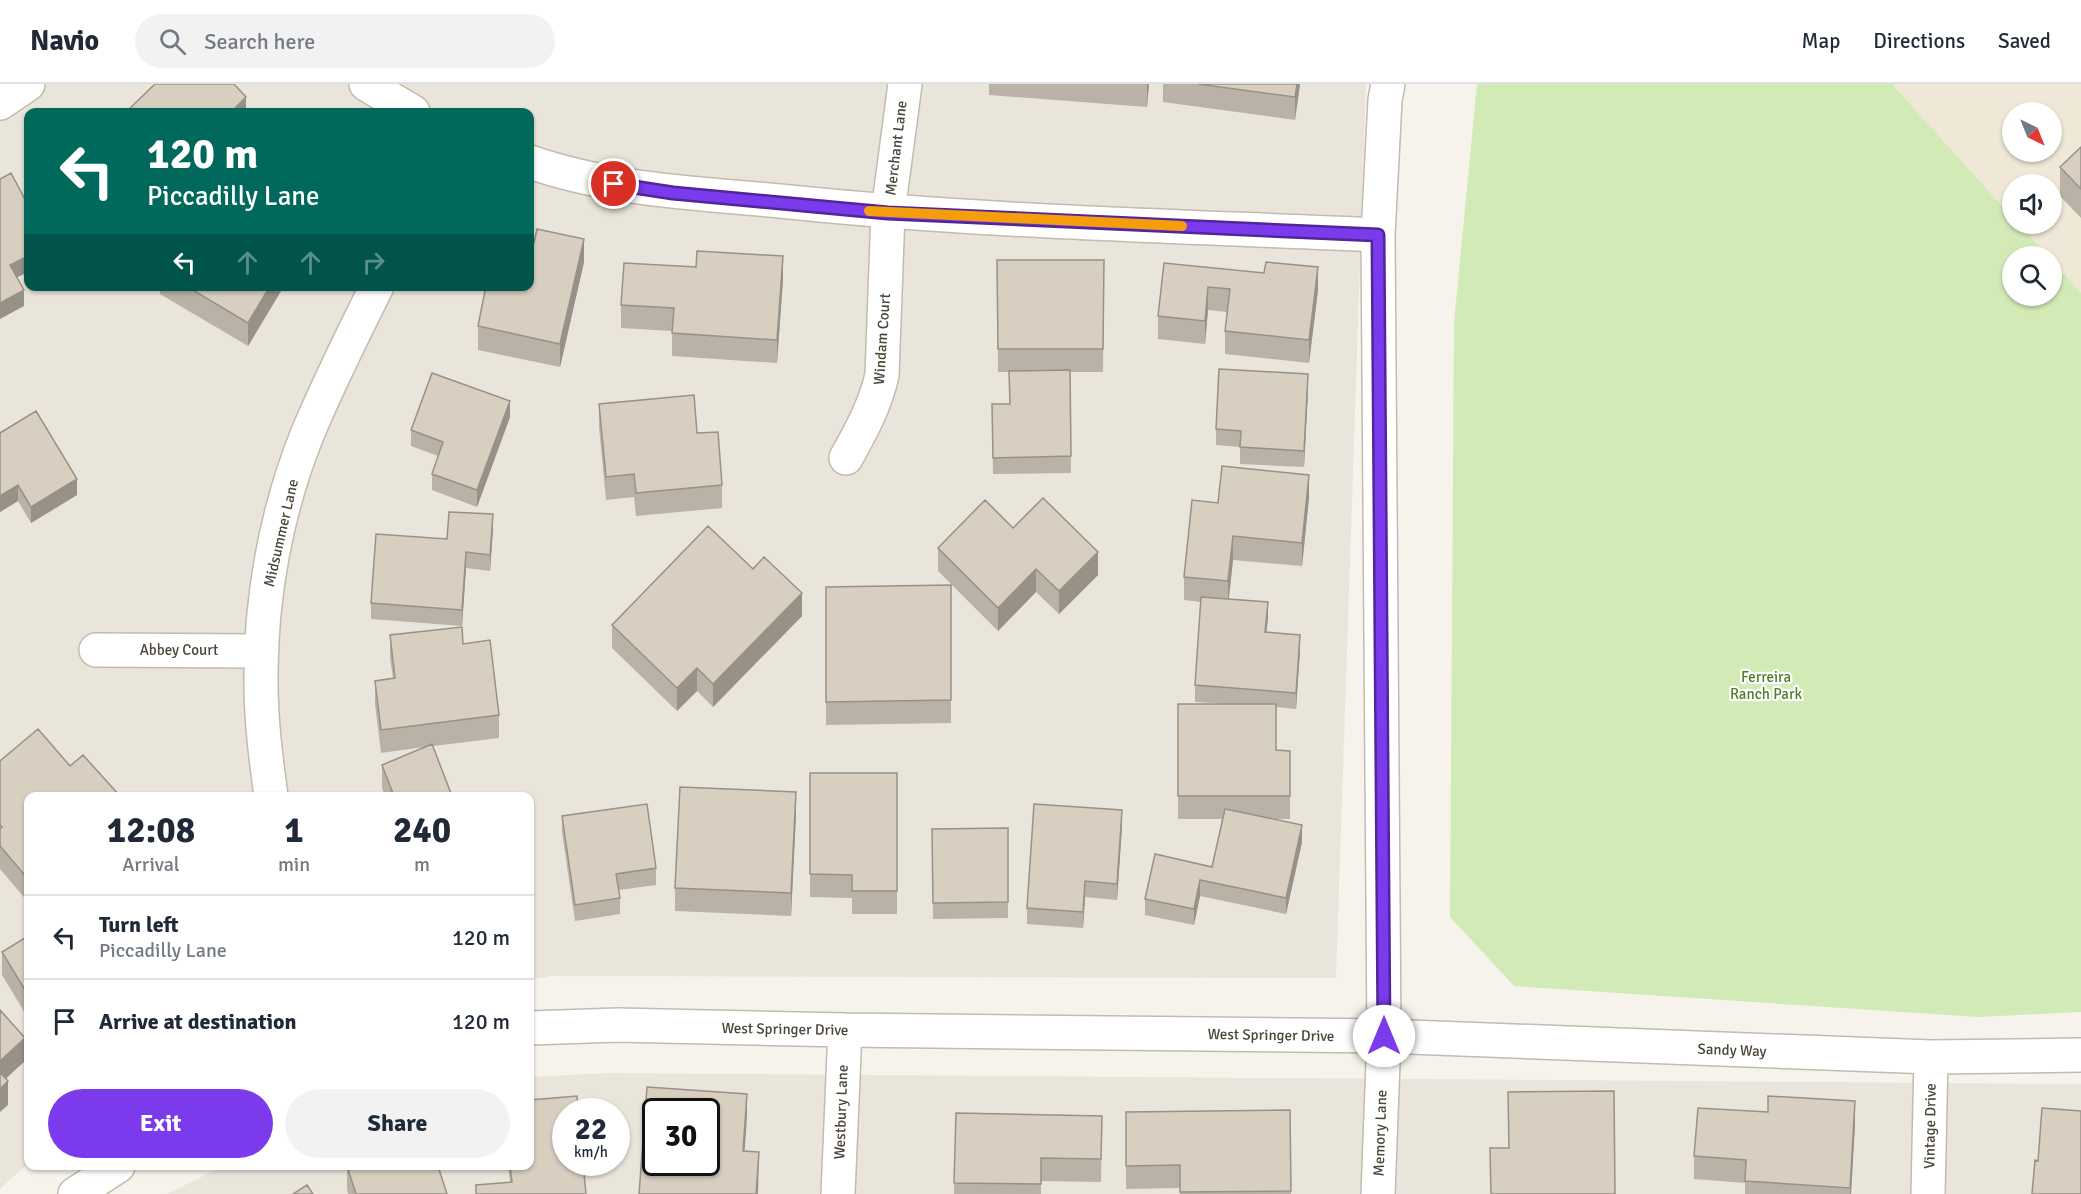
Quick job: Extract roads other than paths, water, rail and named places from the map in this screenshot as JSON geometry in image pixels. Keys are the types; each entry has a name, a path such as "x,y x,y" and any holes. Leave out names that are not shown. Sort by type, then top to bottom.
{"street":[{"path":"0,103 28,84"},
{"path":"366,84 406,108"},
{"name":"Merchant Lane","path":"888,213 904,84"},
{"path":"1384,1036 1378,235 1385,100 1388,84"},
{"path":"534,163 555,171 673,193 888,213 1378,235"},
{"name":"Windam Court","path":"846,458 878,396 882,375 888,213"},
{"name":"Midsummer Lane","path":"271,792 261,684 265,612 273,552 287,494 307,436 326,390 375,291"},
{"name":"Abbey Court","path":"96,650 262,651"},
{"name":"West Springer Drive","path":"534,1028 618,1025 1384,1036"},
{"name":"Westbury Lane","path":"838,1194 845,1030"},
{"name":"Sandy Way","path":"1384,1036 1931,1057 2081,1055"},
{"name":"Memory Lane","path":"1378,1194 1384,1036"},
{"name":"Vintage Drive","path":"1928,1194 1931,1057"},
{"path":"75,1194 112,1170"}],"park label":[{"name":"Ferreira Ranch Park","path":"1766,686"}]}
